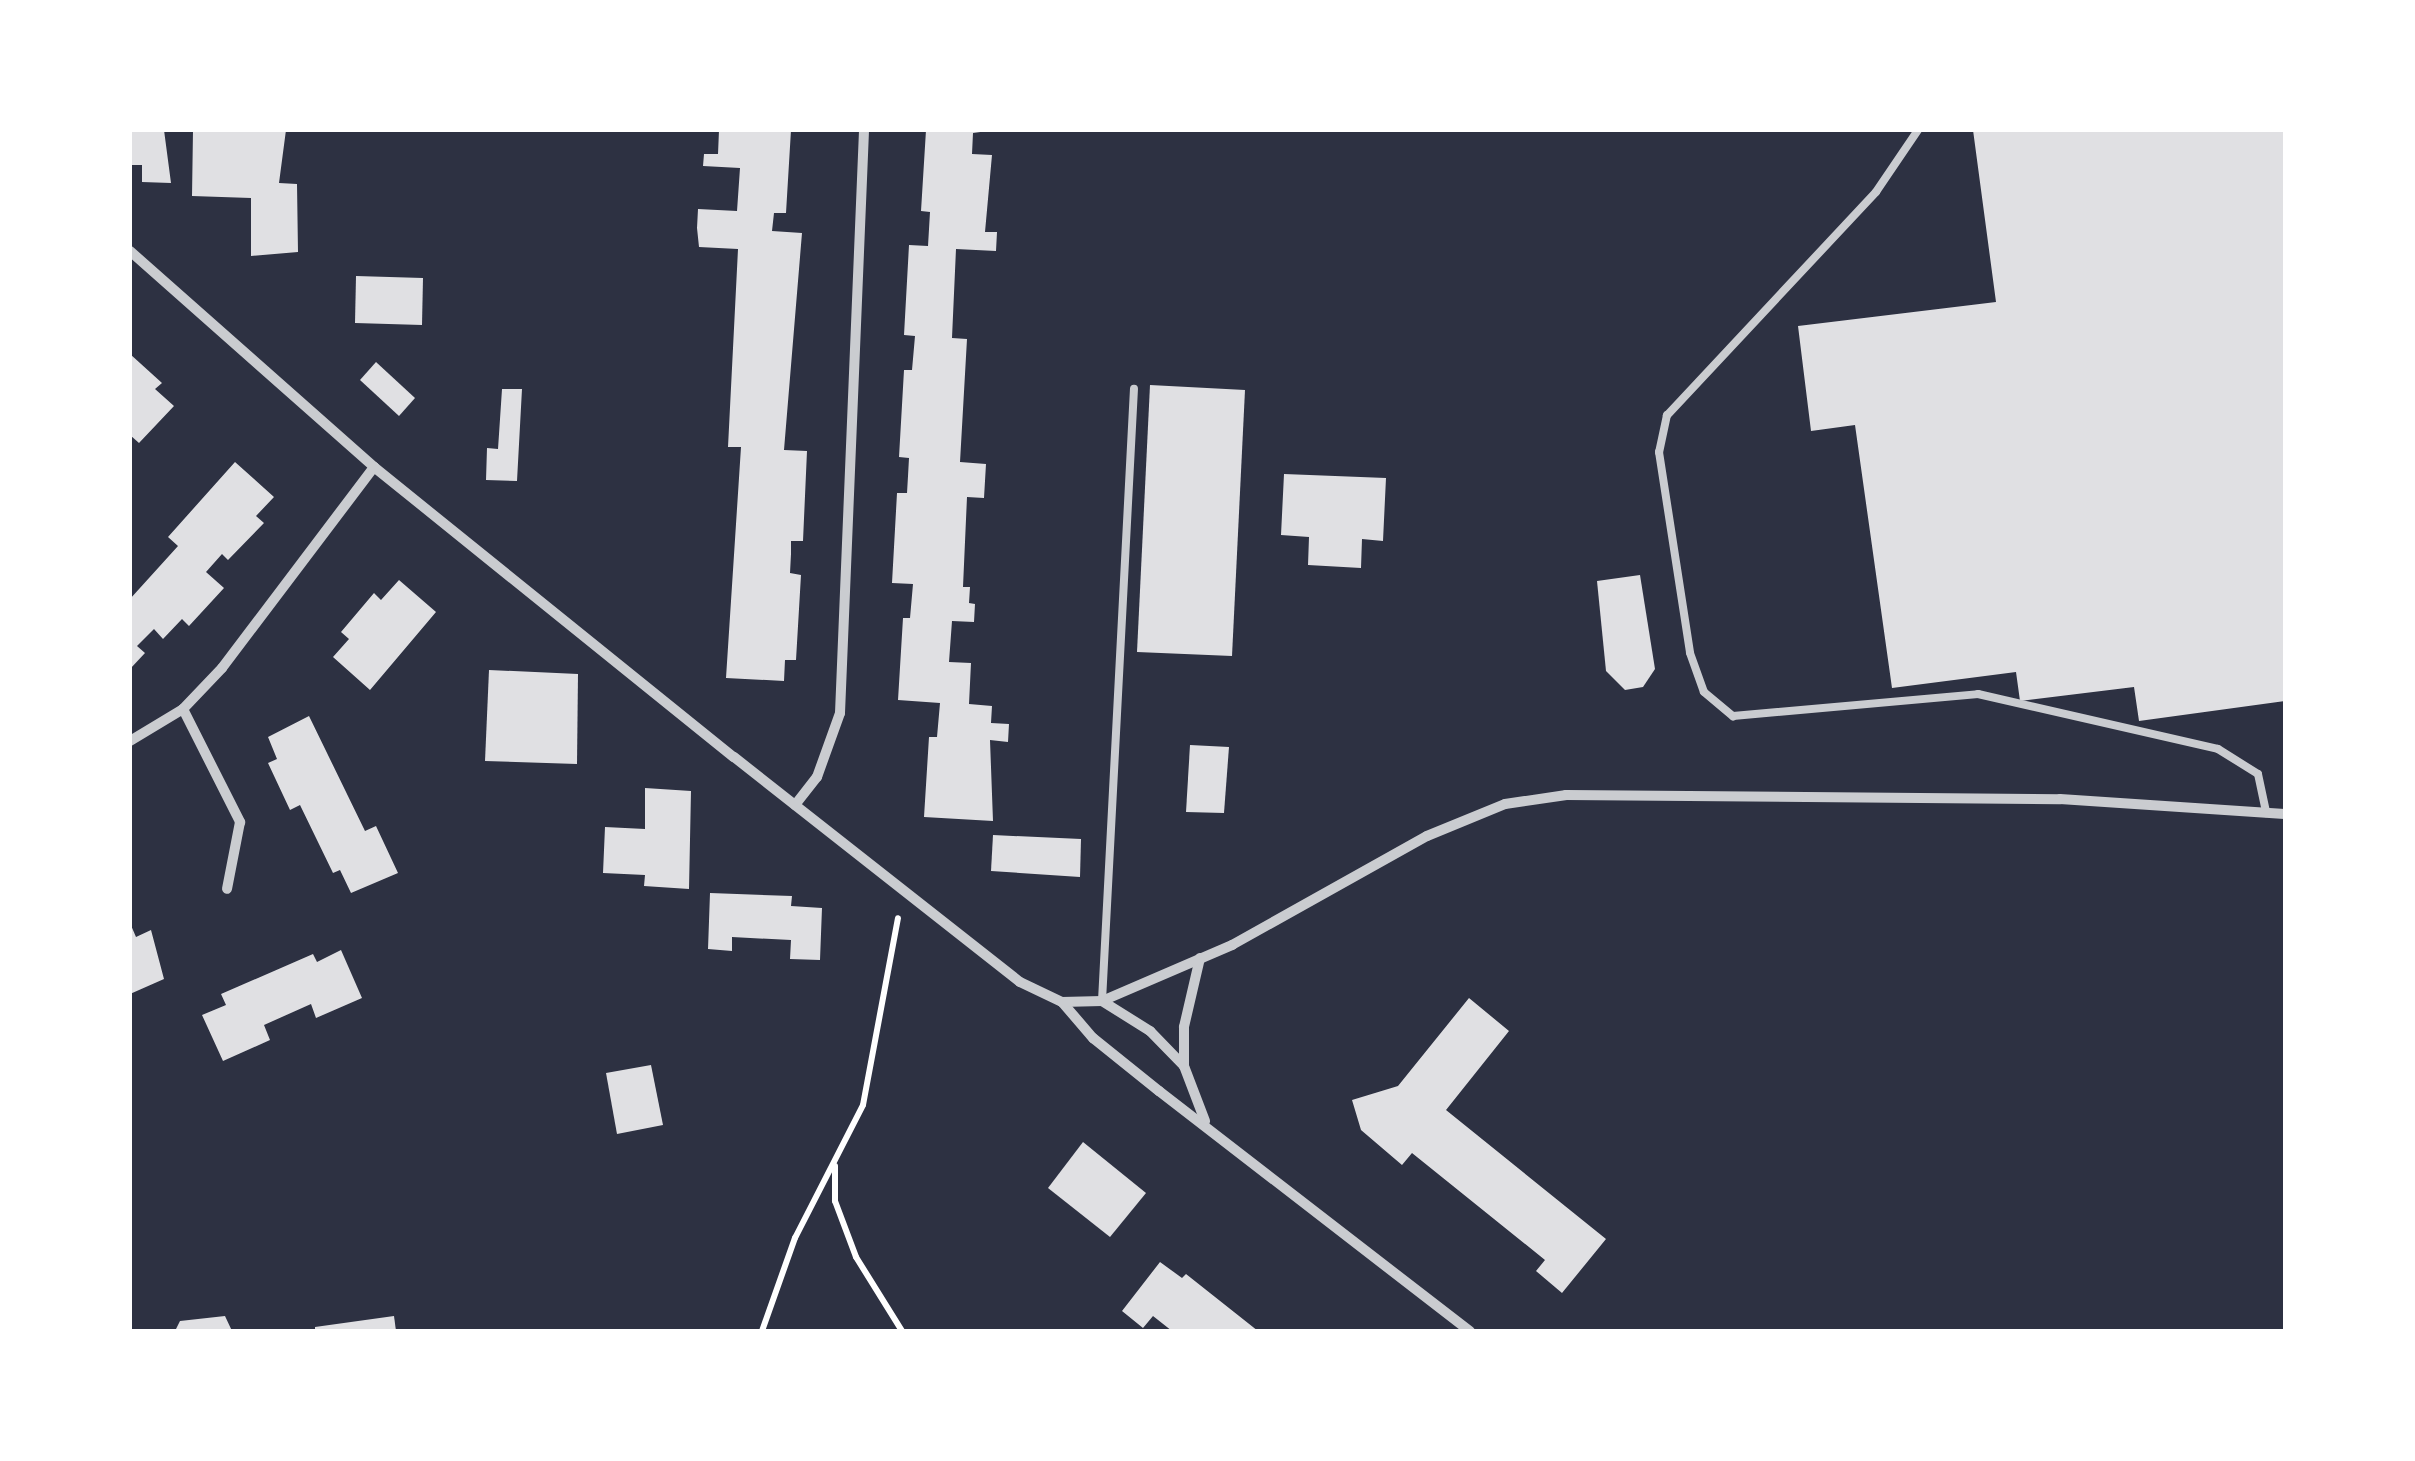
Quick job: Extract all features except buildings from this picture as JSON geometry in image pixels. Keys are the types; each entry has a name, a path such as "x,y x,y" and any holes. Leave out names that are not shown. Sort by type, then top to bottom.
{"street":[{"path":"795,806 817,777 840,713 864,130"},
{"path":"130,251 374,467 906,895 1020,982 1062,1002 1093,1038 1206,1122 1470,1331"},
{"path":"130,742 183,708 222,668 374,467"},
{"path":"183,708 240,822 227,889"},
{"path":"1062,1002 1102,1001 1200,958 1427,836 1504,804 1566,794 2060,799 2285,814"},
{"path":"1200,958 1184,1027 1184,1066 1206,1122"},
{"path":"1102,1001 1150,1031 1184,1066"}],"lane":[{"path":"1918,130 1876,192 1667,416 1659,452 1690,654 1704,692 1733,716 1978,694 2218,749 2258,774 2266,813"},
{"path":"1102,1001 1134,388"}],"path":[{"path":"762,1331 795,1238 863,1105 889,940 906,895"},
{"path":"835,1164 835,1201 856,1257 902,1331"}]}
